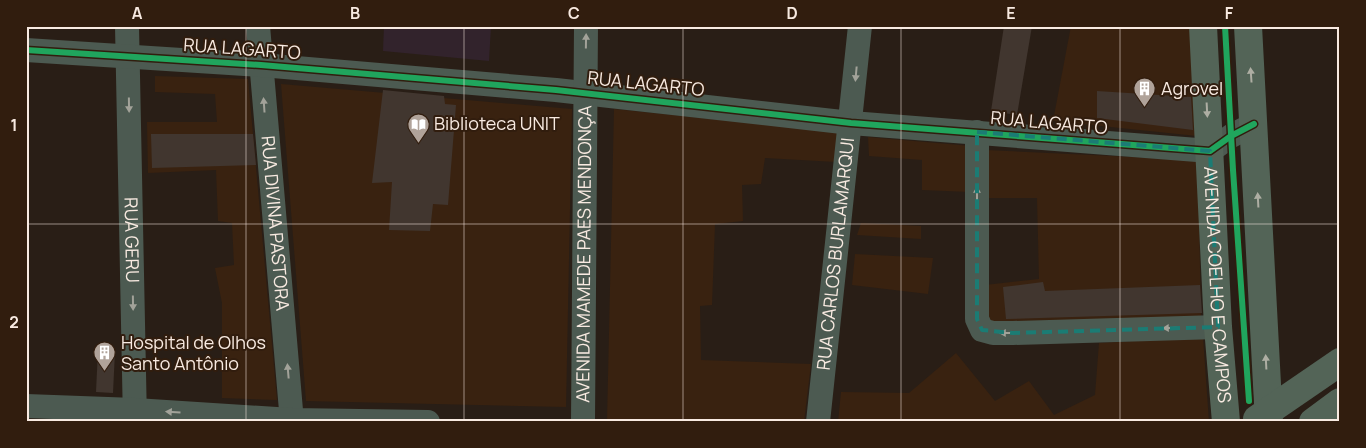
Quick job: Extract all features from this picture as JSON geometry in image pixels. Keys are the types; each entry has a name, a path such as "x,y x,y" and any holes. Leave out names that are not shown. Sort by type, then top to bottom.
{"main road":[{"name":"AVENIDA COELHO E CAMPOS","path":"1203,26 1218,327 1226,422"},
{"path":"1248,26 1254,124 1263,418"},
{"path":"1263,418 1340,362"},
{"path":"1312,422 1340,402"}],"street":[{"name":"RUA GERU","path":"127,26 135,416"},
{"name":"RUA DIVINA PASTORA","path":"258,26 292,421"},
{"name":"AVENIDA MAMEDE PAES MENDONÇA","path":"584,422 586,26"},
{"name":"RUA CARLOS BURLAMARQUI","path":"818,422 860,26"},
{"name":"RUA LAGARTO","path":"26,50 261,65 585,92 851,122 1210,151"},
{"path":"1210,151 1231,136 1254,124"},
{"path":"977,132 977,318 982,330 993,333 1013,333 1218,327"},
{"path":"26,406 135,416 292,421 428,422"}],"highlighted area":[{"path":"977,132 1210,151 1218,327 1013,333 982,330 977,319"}],"shaded area":[{"path":"384,26 491,26 489,61 383,51"},
{"path":"1071,26 1191,26 1197,136 1053,121"},
{"path":"155,76 248,79 277,400 222,398 222,303 215,268 234,265 232,223 218,221 216,170 148,173 147,122 217,122 215,94 155,92"},
{"path":"281,84 572,109 566,407 306,401"},
{"path":"614,109 840,132 836,162 765,158 761,184 742,185 743,221 715,224 712,305 700,306 701,360 811,364 804,422 607,422"},
{"path":"868,137 971,146 970,192 922,190 922,160 869,156"},
{"path":"985,150 1198,160 1201,322 987,325 985,285 1039,279 1037,198 986,198"},
{"path":"861,223 921,226 921,239 857,235"},
{"path":"855,254 933,258 928,294 852,285"},
{"path":"1203,337 1209,422 838,422 841,392 909,393 956,353 995,401 1029,381 1054,415 1095,395 1099,343"}],"building":[{"path":"1004,26 1032,26 1017,115 991,111"},
{"name":"Biblioteca UNIT","path":"383,90 444,96 445,104 456,105 448,205 433,204 430,231 389,230 392,182 372,183"},
{"name":"Agrovel","path":"1097,91 1191,97 1193,130 1097,118"},
{"path":"151,134 253,134 256,165 152,168"},
{"path":"1043,282 1045,291 1200,285 1202,313 1006,319 1003,287"},
{"name":"Hospital de Olhos Santo Antônio","path":"98,350 115,351 113,393 96,392"}],"cycle path":[{"path":"1225,26 1249,401"},
{"path":"26,50 261,65 556,90 851,123 1210,151 1231,136 1254,124"}],"place":[{"name":"Agrovel","path":"1145,108"},
{"name":"Biblioteca UNIT","path":"418,143"},
{"name":"Hospital de Olhos Santo Antônio","path":"105,372"}]}
